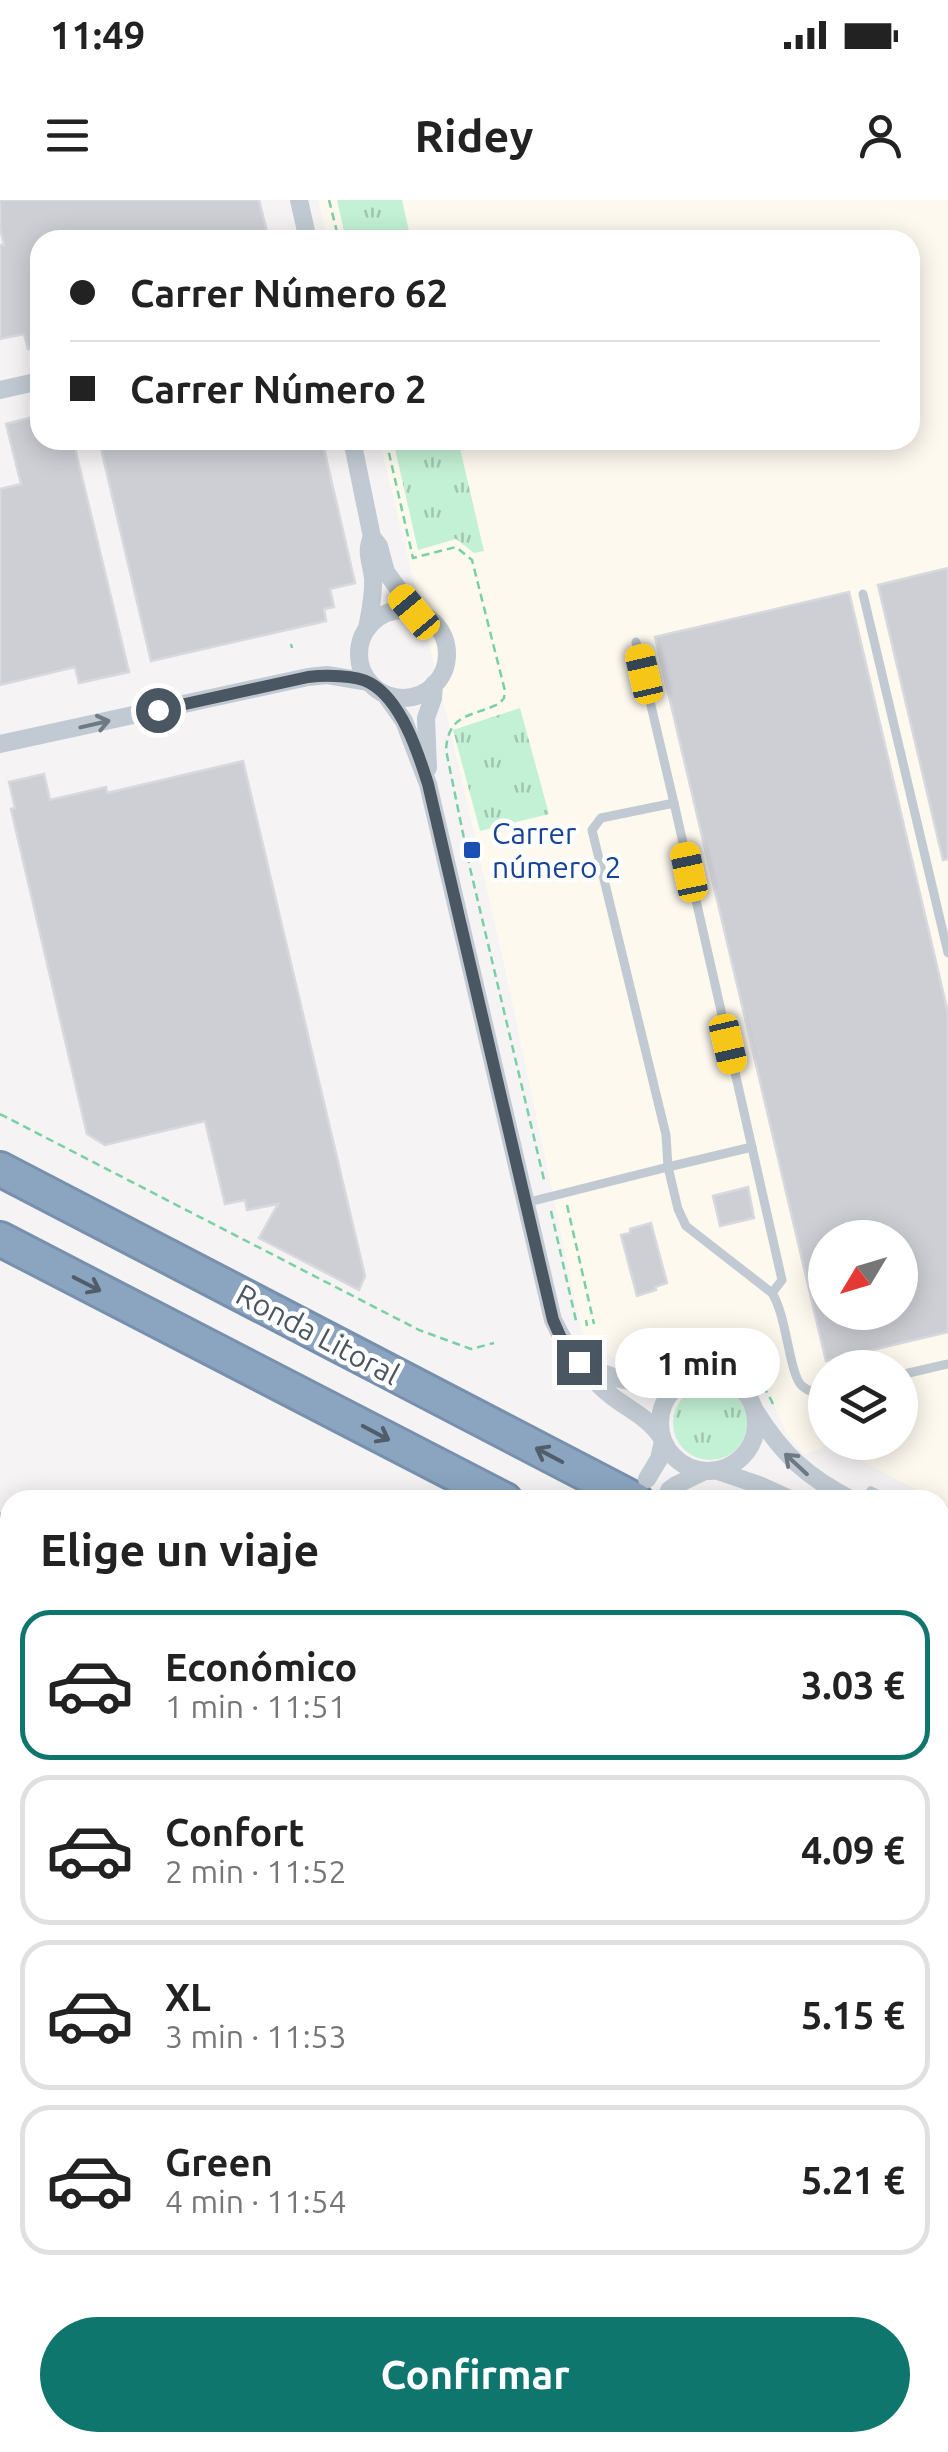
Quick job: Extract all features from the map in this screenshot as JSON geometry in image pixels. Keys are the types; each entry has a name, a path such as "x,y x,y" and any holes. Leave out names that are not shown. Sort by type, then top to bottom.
{"highway":[{"name":"Ronda Litoral","path":"0,1169 642,1489"},
{"name":"Ronda Litoral","path":"0,1240 486,1490"}],"street":[{"path":"299,200 306,230"},
{"path":"0,390 30,383"},
{"path":"354,450 372,537 379,546 386,572 414,612"},
{"path":"372,537 366,548 373,578 371,606 360,644 360,666 404,722 428,784 553,1320 579,1362 610,1395 650,1423 675,1458 687,1466 771,1490"},
{"path":"366,629 387,612 414,612 435,624 445,642 446,663 434,684 410,697 385,694"},
{"path":"0,744 308,677 328,675 369,682"},
{"path":"428,784 426,718 434,684"},
{"path":"579,1362 602,1374 632,1382 664,1383 714,1374 729,1378 751,1399 791,1460 833,1490"},
{"path":"642,1489 659,1459 664,1402 685,1380"},
{"path":"669,1490 732,1466 748,1450 757,1428 756,1411"}],"lane":[{"path":"864,594 948,953"},
{"path":"636,642 782,1280 772,1293"},
{"path":"674,803 601,818 592,830 666,1135 668,1167 678,1209 693,1232 772,1293 781,1308 798,1380 808,1389"},
{"path":"526,1203 752,1146"},
{"path":"918,1372 948,1364"}],"path":[{"path":"330,200 337,230"},
{"path":"388,450 413,558 456,547 472,560 505,692 500,703 461,718 448,735 446,750 544,1181"},
{"path":"0,1114 407,1324 471,1349 494,1342"},
{"path":"564,1192 594,1324"}],"shaded area":[{"path":"318,200 948,200 948,1490 917,1490 860,1460 918,1460 918,1350 808,1350 808,1453 804,1454 787,1434 756,1373 739,1361 711,1353 690,1354 668,1365 642,1369 611,1357 582,1333 506,973 381,450 920,450 920,230 326,230"}],"green space":[{"path":"337,200 402,200 409,230 344,230"},
{"path":"395,450 460,450 484,551 474,553 456,539 418,550"},
{"path":"520,708 549,814 480,831 453,730"},
{"path":"710,1386 736,1397 747,1423 736,1449 710,1460 684,1449 673,1423 684,1397"}],"building":[{"path":"0,200 259,200 266,230 30,230 28,349 24,334 0,339 0,245 4,245"},
{"path":"30,418 30,450 75,450 129,672 79,683 75,667 0,685 0,489 21,484 6,424"},
{"path":"101,450 324,450 355,583 330,589 334,607 324,609 326,621 151,661"},
{"path":"948,568 948,859 943,860 878,585"},
{"path":"849,592 948,1013 948,1332 872,1350 823,1350 819,1330 918,1330 918,1220 808,1220 808,1285 655,637"},
{"path":"243,761 365,1276 359,1290 259,1238 278,1204 247,1210 245,1200 225,1204 205,1121 105,1145 87,1134 11,809 15,808 9,782 44,774 50,800 106,787 107,793"},
{"path":"748,1187 754,1218 720,1226 713,1196"},
{"path":"651,1223 667,1283 637,1296 621,1235"}],"place":[{"name":"Carrer número 2","path":"472,850"}],"route":[{"path":"158,710 328,675 369,682 385,694 404,722 428,784 553,1320 579,1362"}]}
